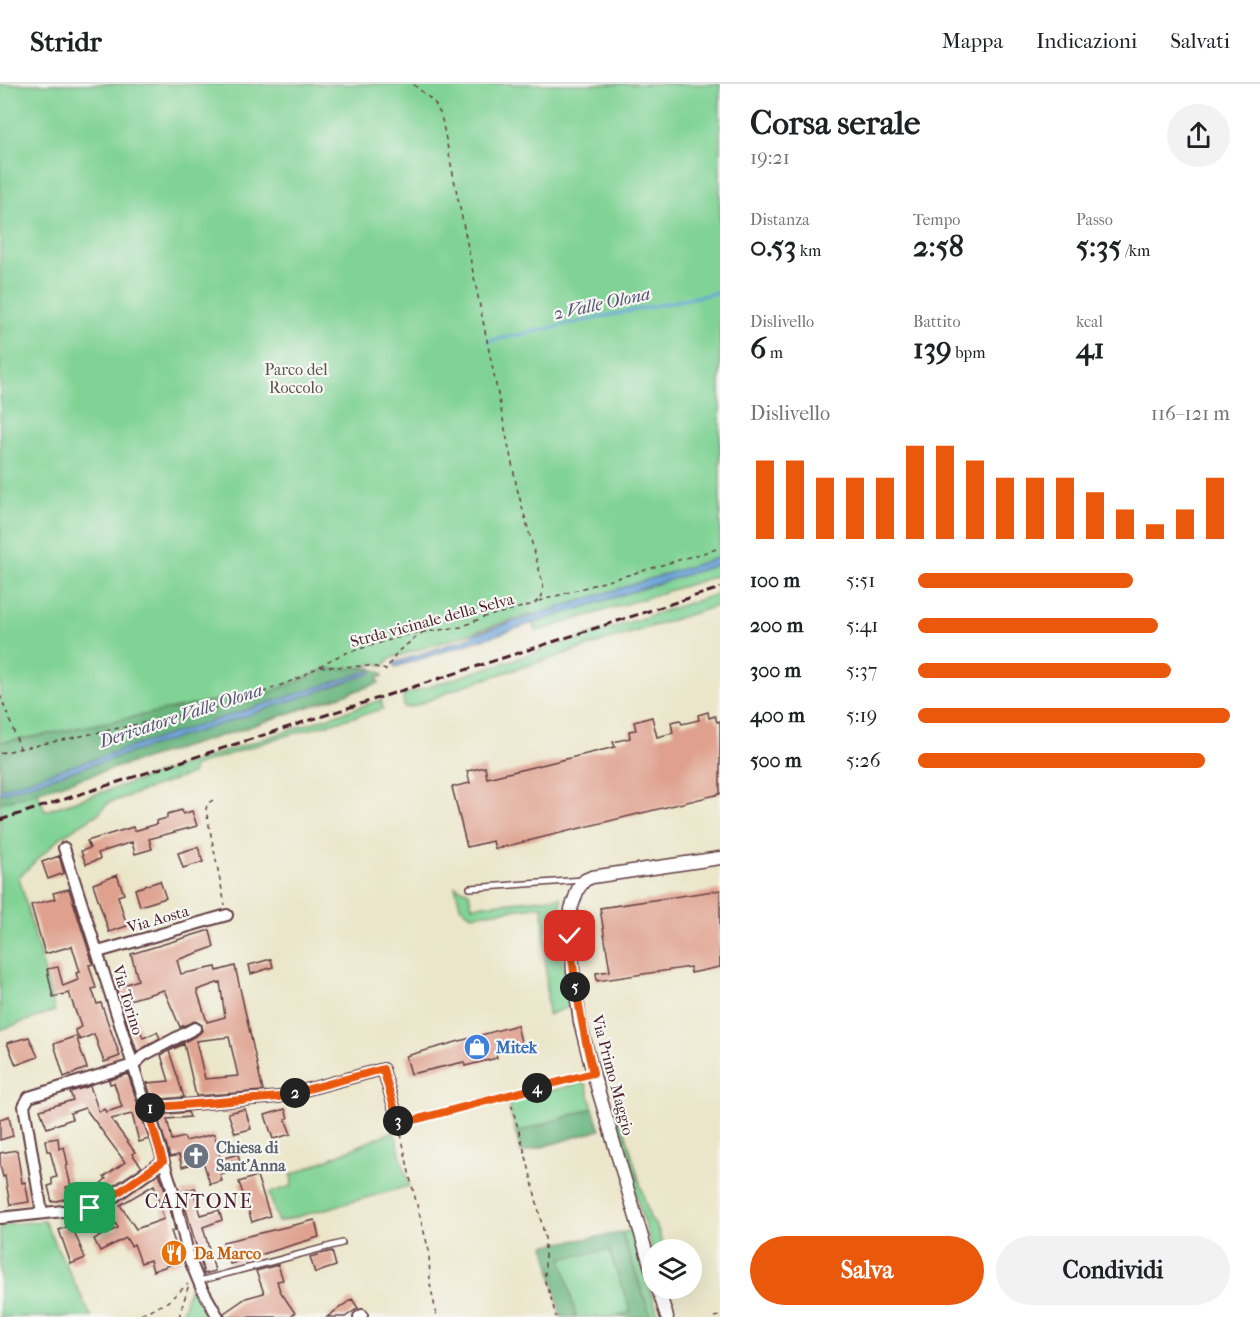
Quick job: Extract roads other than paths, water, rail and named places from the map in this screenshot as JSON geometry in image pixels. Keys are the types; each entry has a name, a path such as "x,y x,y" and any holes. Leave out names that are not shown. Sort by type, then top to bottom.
{"street":[{"name":"Via Torino","path":"64,848 163,1161 194,1282 218,1317"},
{"path":"585,880 592,877 720,858"},
{"name":"Via Primo Maggio","path":"585,880 573,898 570,936 580,1022 642,1239"},
{"name":"Via Aosta","path":"98,952 227,915"},
{"path":"42,1213 24,1106 29,1097 133,1065 144,1055 195,1028"},
{"path":"147,1108 279,1097 383,1069 399,1124"},
{"path":"0,1218 90,1208 102,1204 163,1161"},
{"path":"661,1299 667,1317"}],"lane":[{"path":"470,888 585,880"},
{"path":"194,1282 342,1243"}],"water":[{"path":"720,557 720,564 395,667 394,663 474,634"},
{"path":"371,670 372,673 240,718 0,794 0,789"}],"waterway":[{"name":"2 Valle Olona","path":"489,341 720,292"}],"railway":[{"path":"0,820 720,588"}],"place":[{"name":"Mitek","path":"477,1047"},
{"name":"Chiesa di Sant'Anna","path":"196,1156"},
{"name":"Da Marco","path":"174,1253"}],"district":[{"name":"CANTONE","path":"199,1201"}],"park label":[{"name":"Parco del Roccolo","path":"296,378"}],"water label":[{"name":"Derivatore Valle Olona","path":"181,716"}]}
